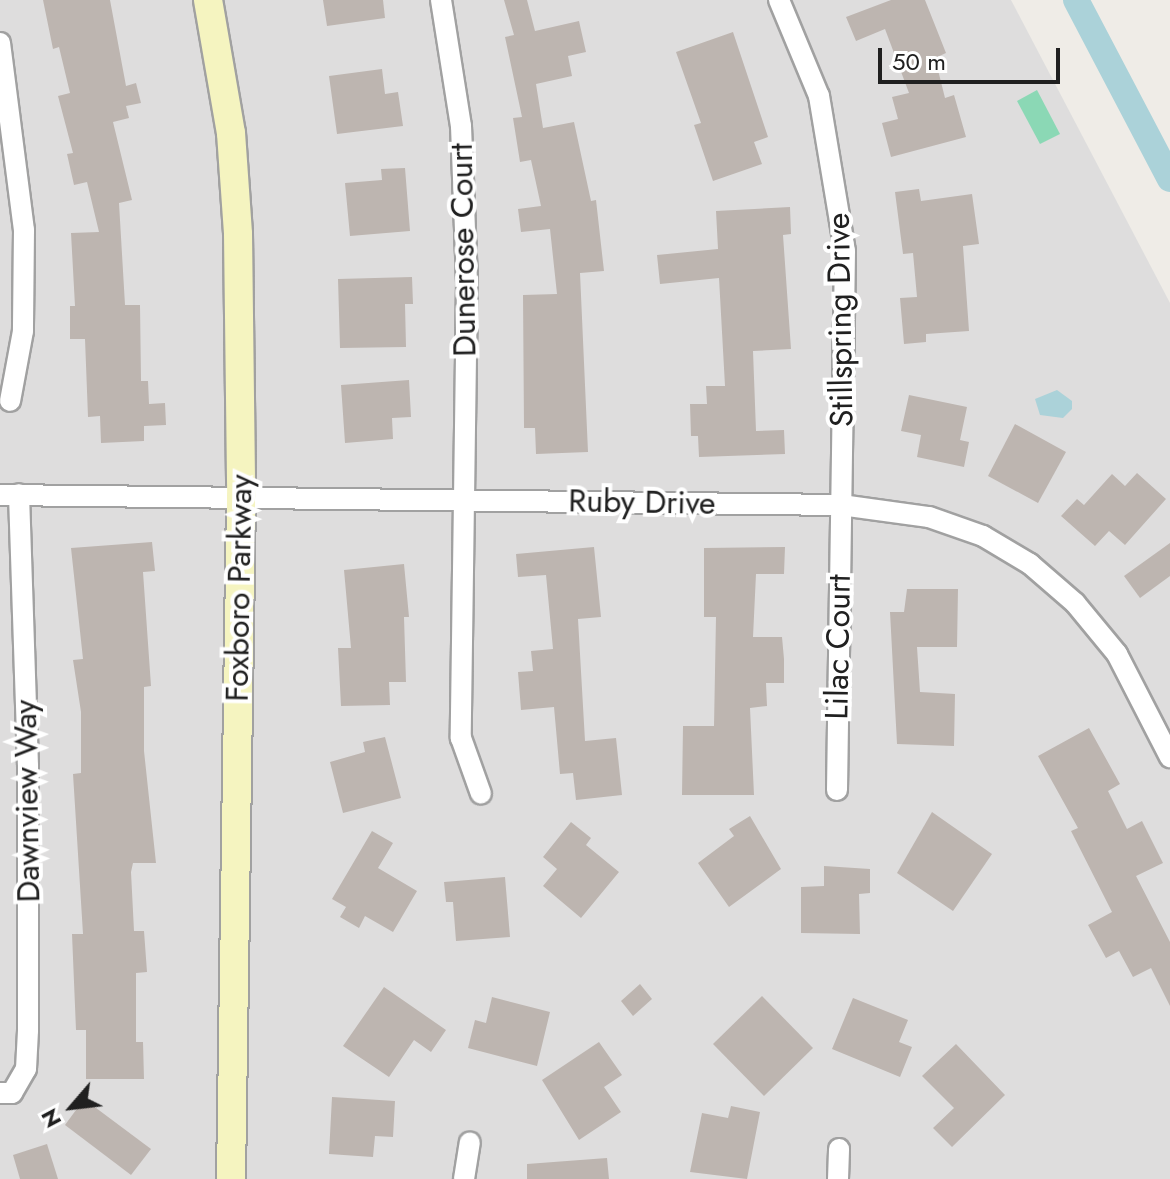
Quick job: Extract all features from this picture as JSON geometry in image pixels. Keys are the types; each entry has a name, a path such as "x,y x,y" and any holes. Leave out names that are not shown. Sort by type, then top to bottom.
{"main road":[{"name":"Foxboro Parkway","path":"208,0 231,133 238,234 241,497 231,1179"}],"street":[{"name":"Dunerose Court","path":"441,0 461,126 467,284 461,738 481,794"},
{"name":"Stillspring Drive","path":"779,0 819,96 845,251 841,505"},
{"path":"0,43 24,230 23,331 10,401"},
{"name":"Ruby Drive","path":"9,494 841,505 929,517 983,536 1030,564 1075,603 1117,654 1170,757"},
{"name":"Dawnview Way","path":"0,1093 12,1093 26,1069 28,1030 28,766 9,494"},
{"name":"Lilac Court","path":"837,790 841,505"},
{"path":"464,1179 470,1142"},
{"path":"838,1179 839,1149"}],"shaded area":[{"path":"0,0 1011,0 1170,303 1170,1179 0,1179"}],"green space":[{"path":"1037,90 1060,134 1040,144 1017,101"}],"water":[{"path":"1057,390 1072,401 1072,409 1063,418 1040,415 1035,399"}],"building":[{"path":"43,0 110,0 126,86 136,83 141,103 126,106 129,118 113,122 132,200 119,203 125,305 140,305 141,381 148,381 149,404 165,403 166,425 144,426 144,441 101,443 100,416 88,417 85,339 70,339 70,306 75,306 71,233 99,232 87,182 74,185 67,154 73,153 58,96 70,93 59,47 53,49"},
{"path":"323,0 383,0 385,18 327,26"},
{"path":"504,0 527,0 535,31 579,21 586,52 568,56 572,76 536,84 543,128 574,122 591,201 596,200 604,271 580,273 588,452 536,454 535,428 524,428 523,295 557,294 550,229 521,232 518,209 541,206 531,160 520,162 513,118 522,117 505,37 514,35"},
{"path":"891,0 925,0 946,53 935,58 945,98 954,95 966,137 891,157 882,123 898,119 892,97 909,93 885,29 856,41 846,17"},
{"path":"733,32 768,137 754,142 762,164 713,181 694,125 701,123 676,52"},
{"path":"382,69 385,94 398,92 403,126 337,134 329,76"},
{"path":"405,168 410,231 350,236 345,183 382,180 381,169"},
{"path":"919,189 921,201 972,194 979,244 963,246 969,331 926,334 926,342 904,344 900,298 917,297 913,253 903,254 895,192"},
{"path":"790,207 791,234 783,235 791,349 753,351 756,431 784,430 785,454 699,457 698,436 691,436 690,404 707,404 706,386 725,386 719,278 660,284 657,255 718,249 716,211"},
{"path":"412,277 413,304 405,304 406,347 340,348 338,279"},
{"path":"409,380 411,417 392,418 393,439 345,443 341,385"},
{"path":"909,395 967,407 960,440 969,442 964,467 917,457 921,435 901,431"},
{"path":"1015,424 1066,452 1038,503 988,476"},
{"path":"1137,473 1166,499 1125,545 1109,531 1095,546 1061,516 1077,499 1084,505 1112,474 1125,486"},
{"path":"152,542 155,571 143,572 151,686 144,687 144,751 156,863 133,863 131,872 134,931 144,931 147,972 136,973 136,1042 143,1042 144,1079 86,1079 86,1030 76,1030 72,934 83,934 73,774 81,773 81,712 73,660 83,659 71,548"},
{"path":"1170,543 1170,576 1140,598 1124,576"},
{"path":"594,547 601,617 578,619 585,741 616,738 622,795 576,800 573,773 560,774 554,707 521,710 518,672 533,671 531,651 553,649 546,575 518,577 516,554"},
{"path":"785,547 784,574 756,574 753,637 782,637 784,683 766,683 767,706 750,708 754,795 682,795 683,726 714,726 716,617 704,617 704,548"},
{"path":"404,564 409,617 404,617 406,682 389,682 390,705 341,706 338,648 351,648 344,570"},
{"path":"907,589 958,589 957,647 917,647 920,692 955,694 954,746 897,744 890,612 904,612"},
{"path":"1089,728 1120,784 1108,791 1127,829 1142,821 1163,863 1136,876 1170,942 1170,1006 1151,968 1133,977 1119,951 1106,958 1088,925 1112,912 1071,831 1078,828 1038,756"},
{"path":"385,737 401,798 343,813 330,762 365,752 363,742"},
{"path":"932,812 992,854 953,911 897,873"},
{"path":"750,816 781,869 729,907 698,863 734,836 729,829"},
{"path":"571,822 591,838 586,845 619,872 581,918 543,886 557,869 543,857"},
{"path":"372,831 393,843 378,868 417,891 393,932 365,916 359,928 340,917 346,907 332,899"},
{"path":"824,866 870,869 870,893 859,894 860,934 801,933 801,887 824,886"},
{"path":"505,877 510,937 456,941 453,902 446,902 444,882"},
{"path":"640,984 652,999 633,1016 621,1001"},
{"path":"384,987 446,1030 431,1052 414,1040 389,1077 343,1046"},
{"path":"762,996 813,1048 764,1096 713,1044"},
{"path":"492,997 550,1012 537,1066 468,1048 475,1020 486,1023"},
{"path":"853,998 908,1020 899,1042 912,1047 900,1077 832,1049"},
{"path":"599,1042 622,1075 604,1087 621,1112 579,1140 542,1080"},
{"path":"956,1044 1005,1095 952,1147 933,1128 954,1108 922,1076"},
{"path":"332,1097 395,1101 393,1137 375,1136 373,1157 329,1154"},
{"path":"84,1099 151,1149 131,1175 65,1125"},
{"path":"731,1106 760,1112 747,1179 690,1172 702,1113 728,1118"},
{"path":"47,1144 58,1179 20,1179 13,1155"},
{"path":"607,1158 609,1179 527,1179 527,1164"}],"waterway":[{"path":"1076,0 1170,179"}]}
